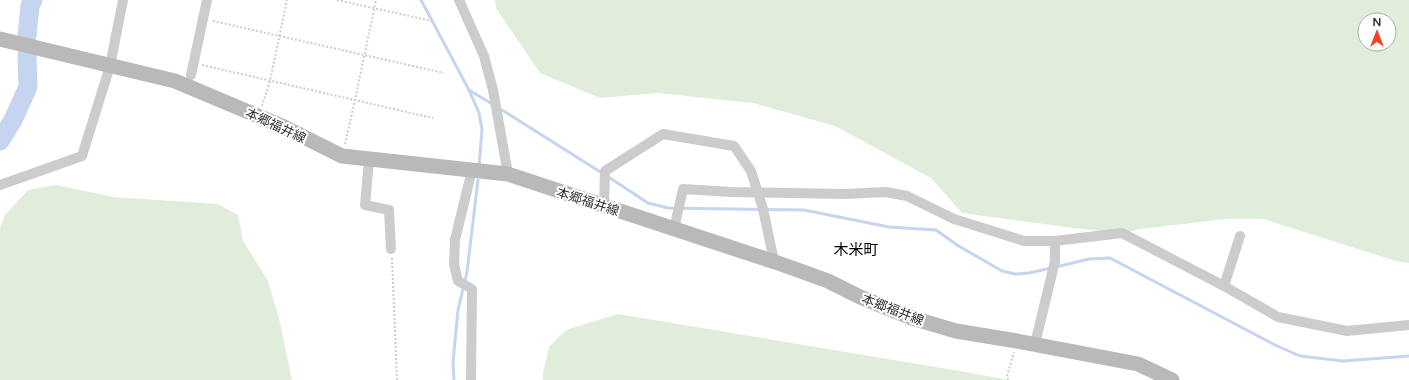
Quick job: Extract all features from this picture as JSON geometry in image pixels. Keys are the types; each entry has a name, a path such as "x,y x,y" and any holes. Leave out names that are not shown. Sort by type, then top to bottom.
{"main road":[{"name":"本郷福井線","path":"0,39 175,81 284,127 342,156 508,174 774,261 828,282 912,318 956,331 1035,344 1138,364 1172,380"}],"street":[{"path":"0,185 82,156 110,66 123,0"},
{"path":"191,76 207,0"},
{"path":"459,0 484,56 493,90 508,174"},
{"path":"604,206 605,171 663,134 734,146 751,171 763,209 774,261"},
{"path":"369,160 365,206 389,210 391,249"},
{"path":"471,380 472,289 458,281 454,264 455,240 472,170"},
{"path":"674,229 683,189 731,192 844,194 886,192 907,196 954,220 1024,241 1055,241 1122,233 1224,286 1278,317 1347,331 1409,325"},
{"path":"1224,286 1240,236"},
{"path":"1035,344 1055,261 1055,241"}],"path":[{"path":"259,116 270,81 287,0"},
{"path":"337,0 432,20"},
{"path":"342,156 376,0"},
{"path":"203,18 444,73"},
{"path":"193,63 433,118"},
{"path":"391,249 397,380"},
{"path":"1008,380 1017,341"}],"green space":[{"path":"495,0 1409,0 1409,263 1396,261 1263,219 1226,219 1141,229 1122,233 962,213 931,178 835,126 753,103 657,93 600,98 540,73 496,8"},
{"path":"56,185 113,197 218,204 238,215 243,241 268,281 279,318 292,380 0,380 0,228 5,215 28,190"},
{"path":"618,314 1009,380 543,380 543,373 549,347 566,330"}],"waterway":[{"path":"27,36 30,6 33,0"},
{"path":"421,0 469,90 479,113 482,129 479,166"},
{"path":"0,141 13,120 28,87 27,55"},
{"path":"469,90 492,104"},
{"path":"499,108 602,173"},
{"path":"607,176 648,203 668,208 804,210 889,227 936,230 957,245 1002,271 1015,274 1029,273 1051,268"},
{"path":"454,380 453,362 458,310 467,272 478,180"},
{"path":"1056,267 1089,259 1110,258 1275,345 1300,356 1343,361 1409,356"}],"district":[{"name":"木米町","path":"856,250"}]}
